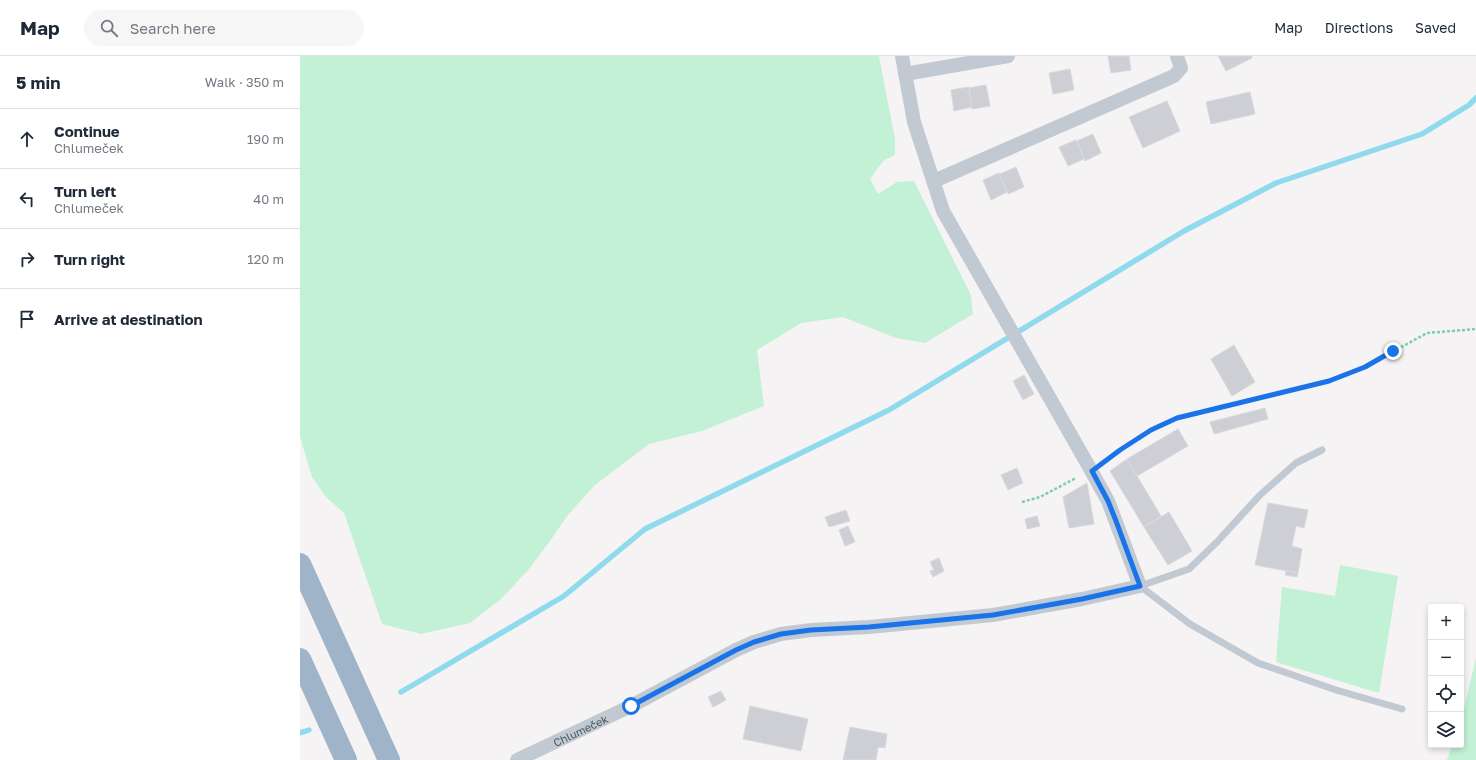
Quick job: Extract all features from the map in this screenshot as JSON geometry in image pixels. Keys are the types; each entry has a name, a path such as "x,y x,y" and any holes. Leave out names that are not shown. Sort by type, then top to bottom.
{"highway":[{"path":"300,564 389,760"},
{"path":"300,659 346,760"},
{"path":"300,668 331,760"}],"street":[{"path":"902,56 914,122 944,211 1108,501 1140,586"},
{"path":"905,74 1008,56"},
{"path":"934,182 1174,76 1181,68 1177,56"},
{"name":"Chlumeček","path":"517,760 631,706 736,650 754,642 781,634 811,630 869,627 993,615 1075,601 1140,586"}],"lane":[{"path":"1140,586 1189,568 1217,542 1260,495 1296,463 1322,450"},
{"path":"1140,586 1190,624 1258,662 1336,690 1402,709"}],"path":[{"path":"1022,502 1040,497 1151,430 1177,418 1329,381 1365,367 1427,333 1476,329"}],"green space":[{"path":"300,56 879,56 895,139 895,155 883,161 870,179 878,194 897,182 914,181 971,295 973,314 925,343 896,338 843,317 801,323 757,350 764,406 702,431 649,444 595,485 567,516 529,569 502,598 470,623 421,634 382,624 344,513 326,497 312,477 300,436"},
{"path":"1340,565 1398,576 1379,693 1276,662 1282,587 1335,596"},
{"path":"1476,658 1476,760 1447,760 1451,748 1464,748 1464,708"}],"building":[{"path":"1108,56 1129,56 1131,70 1111,73"},
{"path":"1218,56 1252,56 1252,58 1226,71"},
{"path":"1070,69 1074,90 1053,94 1049,73"},
{"path":"986,85 990,106 972,109 969,88"},
{"path":"969,87 972,107 954,111 951,90"},
{"path":"1250,92 1255,114 1211,124 1206,102"},
{"path":"1167,101 1180,131 1143,148 1129,117"},
{"path":"1093,134 1101,153 1085,161 1077,141"},
{"path":"1076,140 1084,159 1068,166 1059,147"},
{"path":"1016,167 1024,187 1008,194 999,173 1000,174"},
{"path":"999,173 1007,192 991,200 983,180"},
{"path":"1234,345 1255,382 1232,396 1211,359"},
{"path":"1024,375 1034,394 1023,400 1013,381"},
{"path":"1265,408 1268,419 1214,434 1210,422"},
{"path":"1178,429 1188,446 1137,476 1127,459"},
{"path":"1127,459 1161,516 1144,527 1110,471"},
{"path":"1017,468 1023,483 1008,490 1001,475"},
{"path":"1087,483 1094,524 1069,528 1063,497"},
{"path":"1268,503 1308,510 1304,528 1296,526 1292,546 1302,549 1298,573 1255,565"},
{"path":"846,510 850,521 829,527 825,517"},
{"path":"1169,512 1192,551 1168,565 1144,527"},
{"path":"1037,516 1040,526 1027,529 1025,519"},
{"path":"848,526 855,542 845,546 839,530"},
{"path":"939,558 944,571 933,577 930,571 934,570 930,562"},
{"path":"1286,571 1298,573 1297,577 1285,575"},
{"path":"721,691 726,700 713,707 708,697"},
{"path":"750,706 808,719 801,751 743,739"},
{"path":"850,727 887,734 885,748 878,747 876,760 843,760"}],"waterway":[{"path":"401,692 564,596 645,529 889,410 1184,231 1276,183 1422,134 1469,105 1476,98"},
{"path":"300,733 309,730"}],"route":[{"path":"631,706 736,650 754,642 781,634 811,630 944,621 993,615 1082,599 1140,586 1108,501 1092,471 1120,450 1151,430 1177,418 1329,381 1365,367 1393,351"}]}
